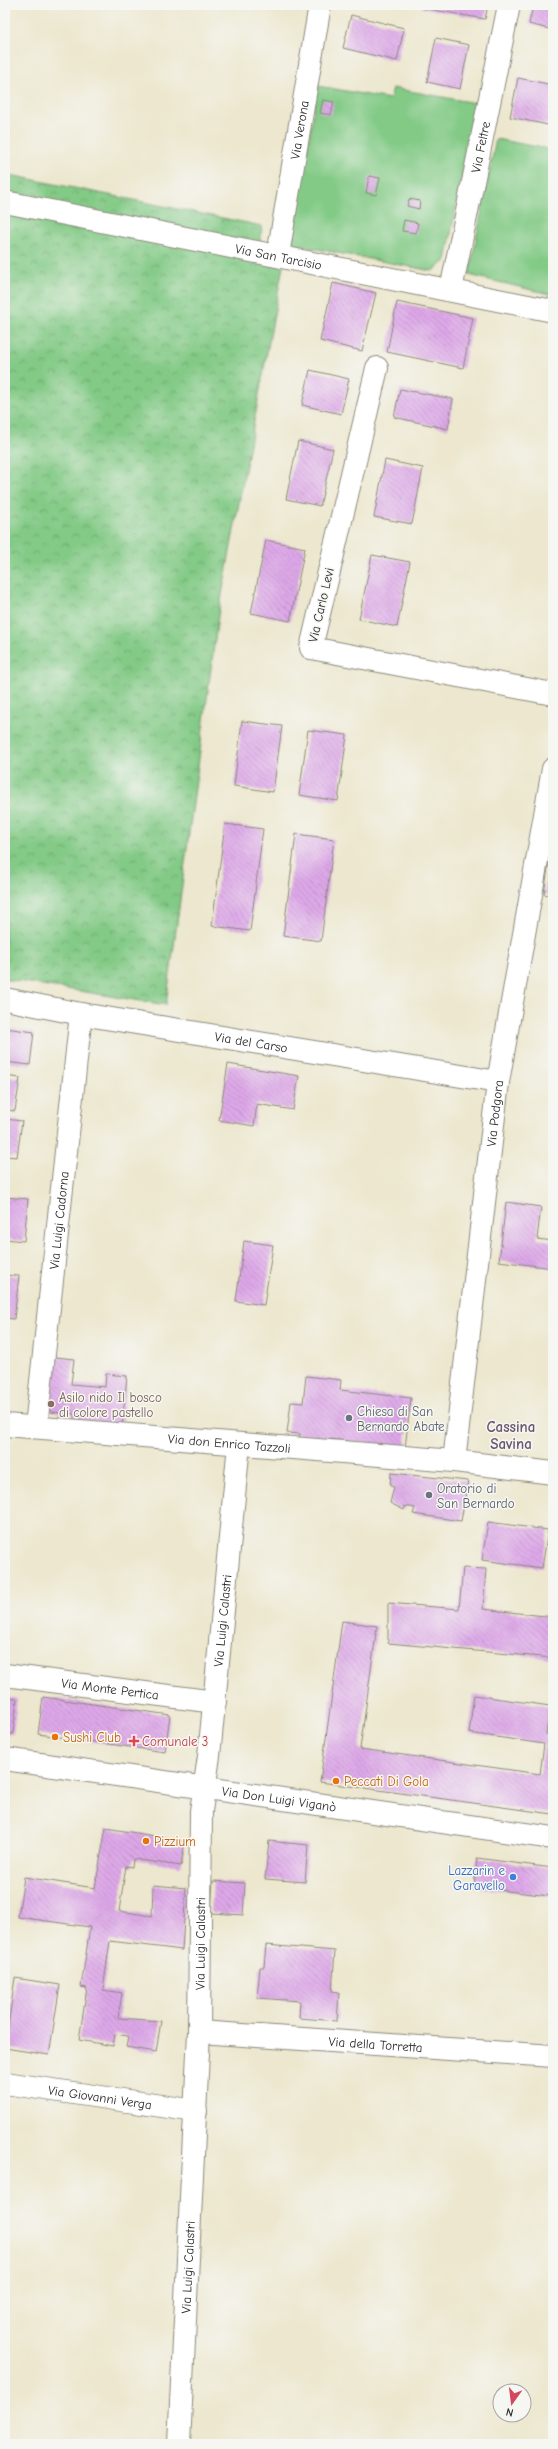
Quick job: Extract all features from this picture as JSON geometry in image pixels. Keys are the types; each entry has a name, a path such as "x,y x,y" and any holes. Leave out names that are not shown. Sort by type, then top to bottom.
{"street":[{"name":"Via Verona","path":"278,255 320,5"},
{"name":"Via Feltre","path":"451,290 509,5"},
{"name":"Via San Tarcisio","path":"5,202 278,255 553,311"},
{"name":"Via Carlo Levi","path":"377,368 311,648 553,694"},
{"name":"Via Podgora","path":"454,1462 498,1082 553,769"},
{"name":"Via del Carso","path":"5,999 81,1014 498,1082"},
{"name":"Via Luigi Cadorna","path":"36,1428 81,1014"},
{"name":"Via don Enrico Tazzoli","path":"5,1425 454,1462 553,1473"},
{"name":"Via Luigi Calastri","path":"179,2444 199,2032 201,1811 215,1702 239,1444"},
{"name":"Via Monte Pertica","path":"5,1675 215,1702"},
{"name":"Via Don Luigi Viganò","path":"5,1759 553,1838"},
{"name":"Via della Torretta","path":"199,2032 553,2056"},
{"name":"Via Giovanni Verga","path":"5,2084 196,2111"}],"green space":[{"path":"318,86 390,99 393,88 475,103 446,261 432,271 291,244"},
{"path":"496,139 553,150 553,295 469,275"},
{"path":"5,174 262,226 259,249 283,266 218,616 166,1005 5,979"}],"building":[{"path":"422,5 488,5 485,19 422,8"},
{"path":"533,5 553,5 553,30 529,24"},
{"path":"351,15 404,28 397,61 343,48"},
{"path":"436,38 469,45 460,89 427,82"},
{"path":"518,78 553,85 553,109 548,125 510,117"},
{"path":"323,100 334,102 331,115 320,113"},
{"path":"369,176 380,178 376,195 366,193"},
{"path":"409,199 420,201 419,209 407,206"},
{"path":"404,220 418,223 416,233 402,231"},
{"path":"333,283 376,293 362,351 320,341"},
{"path":"397,302 473,318 463,368 387,352"},
{"path":"310,370 349,379 341,414 302,405"},
{"path":"400,389 453,399 448,429 394,417"},
{"path":"298,441 333,449 320,506 286,499"},
{"path":"385,460 423,468 412,524 374,517"},
{"path":"266,540 305,548 290,621 251,613"},
{"path":"372,555 410,562 397,627 359,619"},
{"path":"242,721 282,726 273,792 234,786"},
{"path":"308,730 347,735 338,801 299,795"},
{"path":"225,824 263,829 250,931 212,926"},
{"path":"296,834 334,839 321,941 283,936"},
{"path":"553,842 553,896 544,894"},
{"path":"5,1028 34,1032 30,1065 5,1062"},
{"path":"228,1064 299,1076 293,1110 257,1104 254,1126 219,1120"},
{"path":"5,1076 20,1078 15,1111 5,1110"},
{"path":"5,1119 22,1121 17,1157 5,1156"},
{"path":"5,1197 28,1199 24,1241 5,1239"},
{"path":"506,1202 541,1207 537,1239 553,1241 553,1268 499,1261"},
{"path":"244,1241 273,1245 264,1305 236,1301"},
{"path":"5,1275 19,1276 14,1319 5,1318"},
{"path":"47,1356 74,1359 71,1384 105,1387 106,1374 127,1376 122,1427 74,1422 74,1414 51,1412 42,1401"},
{"name":"Chiesa di San Bernardo Abate","path":"306,1376 341,1380 340,1390 411,1398 405,1448 330,1439 329,1447 299,1444 300,1434 287,1433 291,1402 303,1403"},
{"name":"Oratorio di San Bernardo","path":"391,1473 468,1481 461,1521 413,1514 415,1508 405,1506 404,1510 390,1503 394,1487 390,1486"},
{"path":"488,1522 548,1530 542,1568 482,1560"},
{"path":"463,1568 486,1569 483,1609 553,1617 553,1658 388,1643 388,1603 459,1609"},
{"path":"342,1621 377,1626 360,1749 540,1774 544,1744 469,1733 474,1695 550,1706 546,1734 553,1735 553,1814 320,1782"},
{"path":"5,1697 17,1699 13,1734 5,1733"},
{"path":"43,1697 170,1715 165,1752 38,1734"},
{"path":"106,1828 185,1841 181,1866 133,1859 132,1867 126,1866 119,1911 152,1916 153,1885 186,1888 182,1950 110,1941 103,1990 122,1993 118,2018 161,2021 156,2052 126,2047 128,2036 115,2034 113,2046 79,2040 87,1988 81,1987 90,1927 18,1917 24,1877 95,1888"},
{"path":"269,1841 308,1845 305,1882 265,1879"},
{"name":"Lazzarin e Garavello","path":"477,1858 552,1868 549,1896 474,1887"},
{"path":"213,1881 245,1883 243,1915 211,1913"},
{"path":"266,1945 335,1951 332,1991 339,1992 337,2021 299,2018 300,2001 257,1998 260,1967 264,1967"},
{"path":"15,1978 60,1985 49,2055 5,2048"}],"place":[{"name":"Asilo nido Il bosco di colore pastello","path":"51,1404"},
{"name":"Chiesa di San Bernardo Abate","path":"349,1418"},
{"name":"Oratorio di San Bernardo","path":"429,1495"},
{"name":"Sushi Club","path":"55,1737"},
{"name":"Comunale 3","path":"134,1741"},
{"name":"Peccati Di Gola","path":"336,1781"},
{"name":"Pizzium","path":"146,1841"},
{"name":"Lazzarin e Garavello","path":"513,1877"}],"district":[{"name":"Cassina Savina","path":"511,1436"}]}
